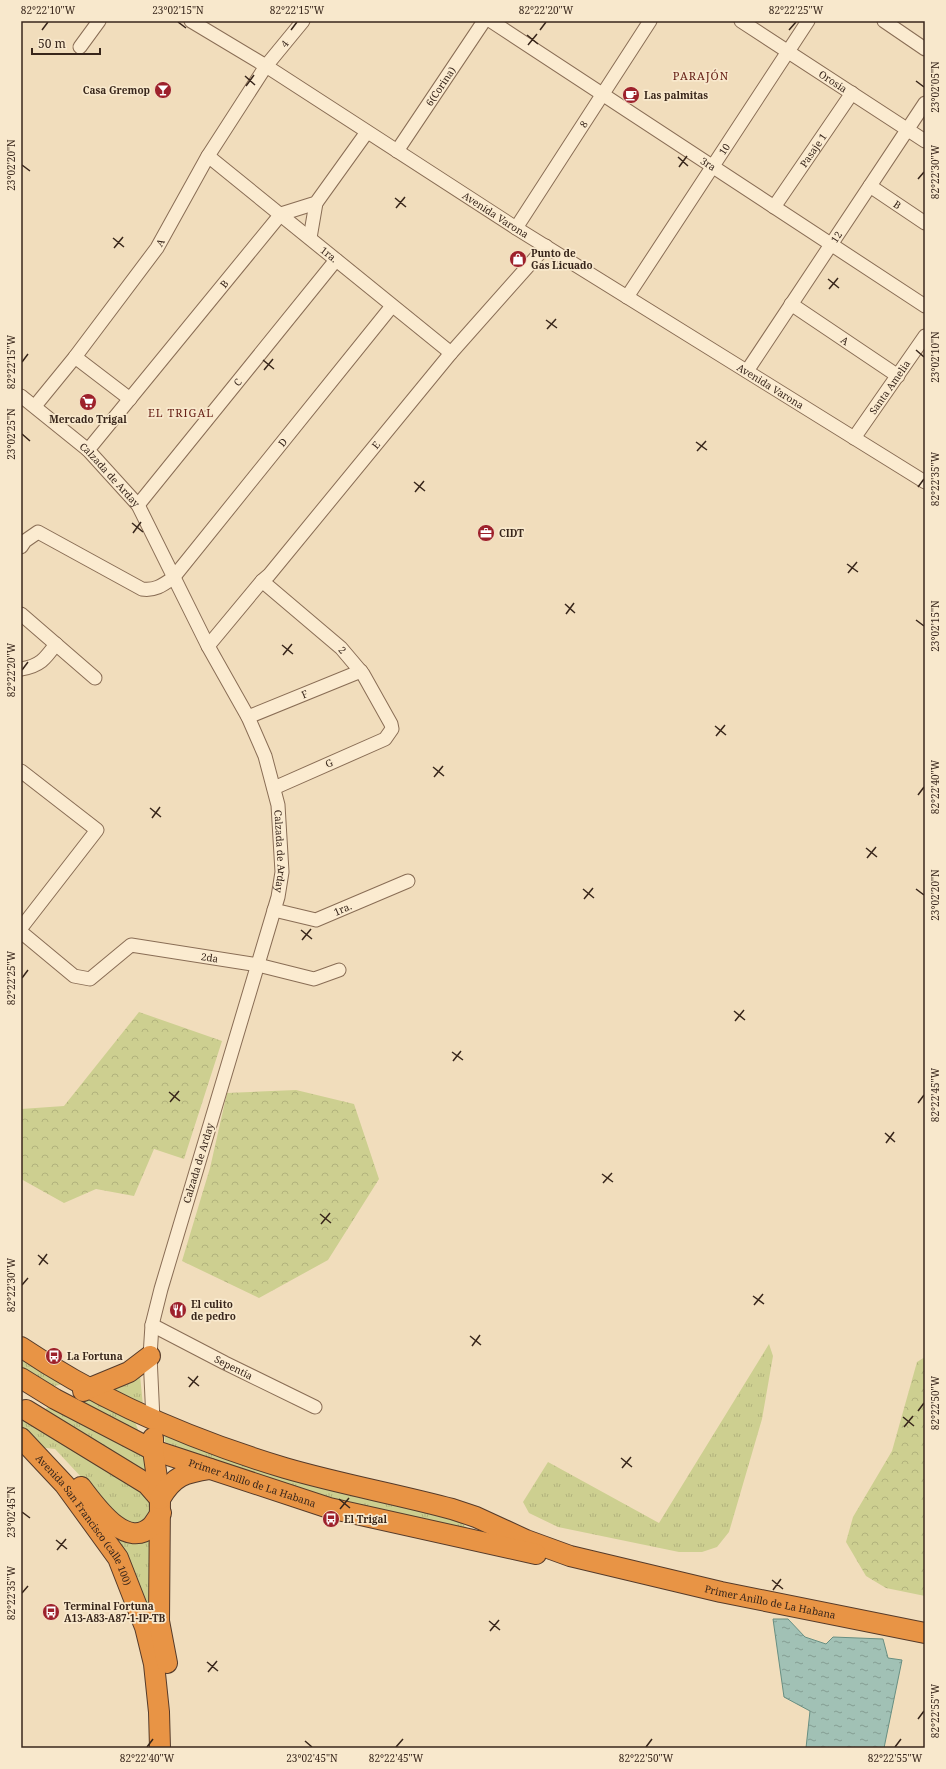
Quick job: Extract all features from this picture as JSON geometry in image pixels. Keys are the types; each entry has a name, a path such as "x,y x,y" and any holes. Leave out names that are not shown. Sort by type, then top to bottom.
{"highway":[{"path":"21,1347 47,1365 119,1403 137,1417 153,1450"},
{"path":"24,1412 129,1372 150,1356"},
{"name":"Primer Anillo de La Habana","path":"21,1378 55,1399 153,1450 329,1508 485,1544 616,1568"},
{"name":"Primer Anillo de La Habana","path":"119,1403 153,1420 196,1437 284,1467 452,1509 499,1527 543,1547 570,1556 721,1592 925,1633"},
{"path":"24,1412 147,1484 160,1506"},
{"path":"153,1420 153,1450 160,1506 159,1621 170,1688 172,1748"},
{"name":"Avenida San Francisco (calle 100)","path":"21,1438 65,1486 118,1558 145,1627 154,1664 159,1712 160,1748"},
{"path":"35,1453 62,1468 74,1479 112,1524 132,1533 146,1531 153,1525 165,1490 176,1478 187,1473 212,1469"},
{"path":"485,1544 499,1527"}],"street":[{"path":"80,47 99,21"},
{"name":"Avenida Varona","path":"191,21 266,66 516,228 925,482"},
{"name":"4","path":"266,66 303,21"},
{"name":"6(Corina)","path":"397,151 484,21"},
{"name":"3ra","path":"491,21 925,306"},
{"name":"8","path":"516,228 650,21"},
{"name":"Orosia","path":"741,21 925,141"},
{"name":"10","path":"627,296 808,21"},
{"path":"884,21 925,49"},
{"name":"A","path":"35,406 76,357 157,248 208,156 266,66"},
{"name":"Pasaje 1","path":"774,207 852,93"},
{"name":"12","path":"747,371 925,103"},
{"path":"310,238 316,203 367,132"},
{"name":"1ra.","path":"208,156 451,353"},
{"name":"B","path":"870,186 925,223"},
{"path":"281,214 316,203"},
{"name":"B","path":"88,450 281,214"},
{"name":"E","path":"208,646 262,581 269,575 451,353 546,246"},
{"name":"C","path":"138,505 336,260"},
{"name":"A","path":"791,304 898,376"},
{"name":"D","path":"21,548 25,541 38,532 142,589 150,590 158,588 173,578 392,306"},
{"name":"Santa Amelia","path":"854,438 925,336"},
{"path":"76,357 130,399"},
{"name":"Calzada de Arday","path":"21,396 88,450 138,505 208,646 248,717 265,756 278,805 282,872 274,910 161,1289 152,1325 150,1356 153,1420"},
{"name":"2","path":"262,581 341,648 361,671 391,724 390,733 385,739"},
{"path":"21,614 95,678"},
{"path":"21,669 33,668 45,659 56,644"},
{"name":"F","path":"248,717 361,671"},
{"name":"G","path":"274,788 385,739"},
{"path":"21,771 97,830 21,928"},
{"name":"1ra.","path":"274,910 316,920 408,881"},
{"name":"2da","path":"21,932 74,976 90,979 132,945 258,965 314,979 339,970"},
{"name":"Sepentia","path":"152,1325 316,1407"}],"green space":[{"path":"139,1012 222,1041 184,1159 154,1149 134,1196 96,1189 64,1203 21,1179 21,1109 64,1106"},
{"path":"296,1090 354,1104 379,1179 328,1260 259,1298 182,1261 210,1168 227,1093"},
{"path":"769,1344 773,1356 762,1419 729,1532 717,1547 702,1552 679,1552 558,1527 529,1513 523,1502 548,1462 659,1523"},
{"path":"21,1355 62,1384 51,1386 35,1379 21,1369"},
{"path":"925,1357 925,1596 886,1588 866,1576 846,1542 853,1517 892,1451 917,1362"},
{"path":"140,1375 143,1406 102,1387"},
{"path":"88,1395 135,1422 139,1432 76,1400 76,1398"},
{"path":"54,1403 145,1447 151,1477 41,1412"},
{"path":"21,1418 140,1483 154,1507 144,1523 126,1525 55,1449 38,1447 21,1430"},
{"path":"163,1427 455,1518 478,1536 375,1512 242,1473 165,1442"},
{"path":"99,1517 155,1532 164,1714"}],"water":[{"path":"773,1619 788,1619 805,1637 826,1644 833,1637 883,1639 888,1658 902,1660 884,1748 806,1748 810,1711 784,1697"}],"place":[{"name":"Casa Gremop","path":"163,90"},
{"name":"Las palmitas","path":"631,95"},
{"name":"Punto de Gas Licuado","path":"518,259"},
{"name":"Mercado Trigal","path":"88,402"},
{"name":"CIDT","path":"486,533"},
{"name":"El culito de pedro","path":"178,1310"},
{"name":"La Fortuna","path":"54,1356"},
{"name":"El Trigal","path":"331,1519"},
{"name":"Terminal Fortuna A13-A83-A87-1-IP-TB","path":"51,1612"}],"district":[{"name":"PARAJÓN","path":"701,76"},
{"name":"EL TRIGAL","path":"181,413"}]}
